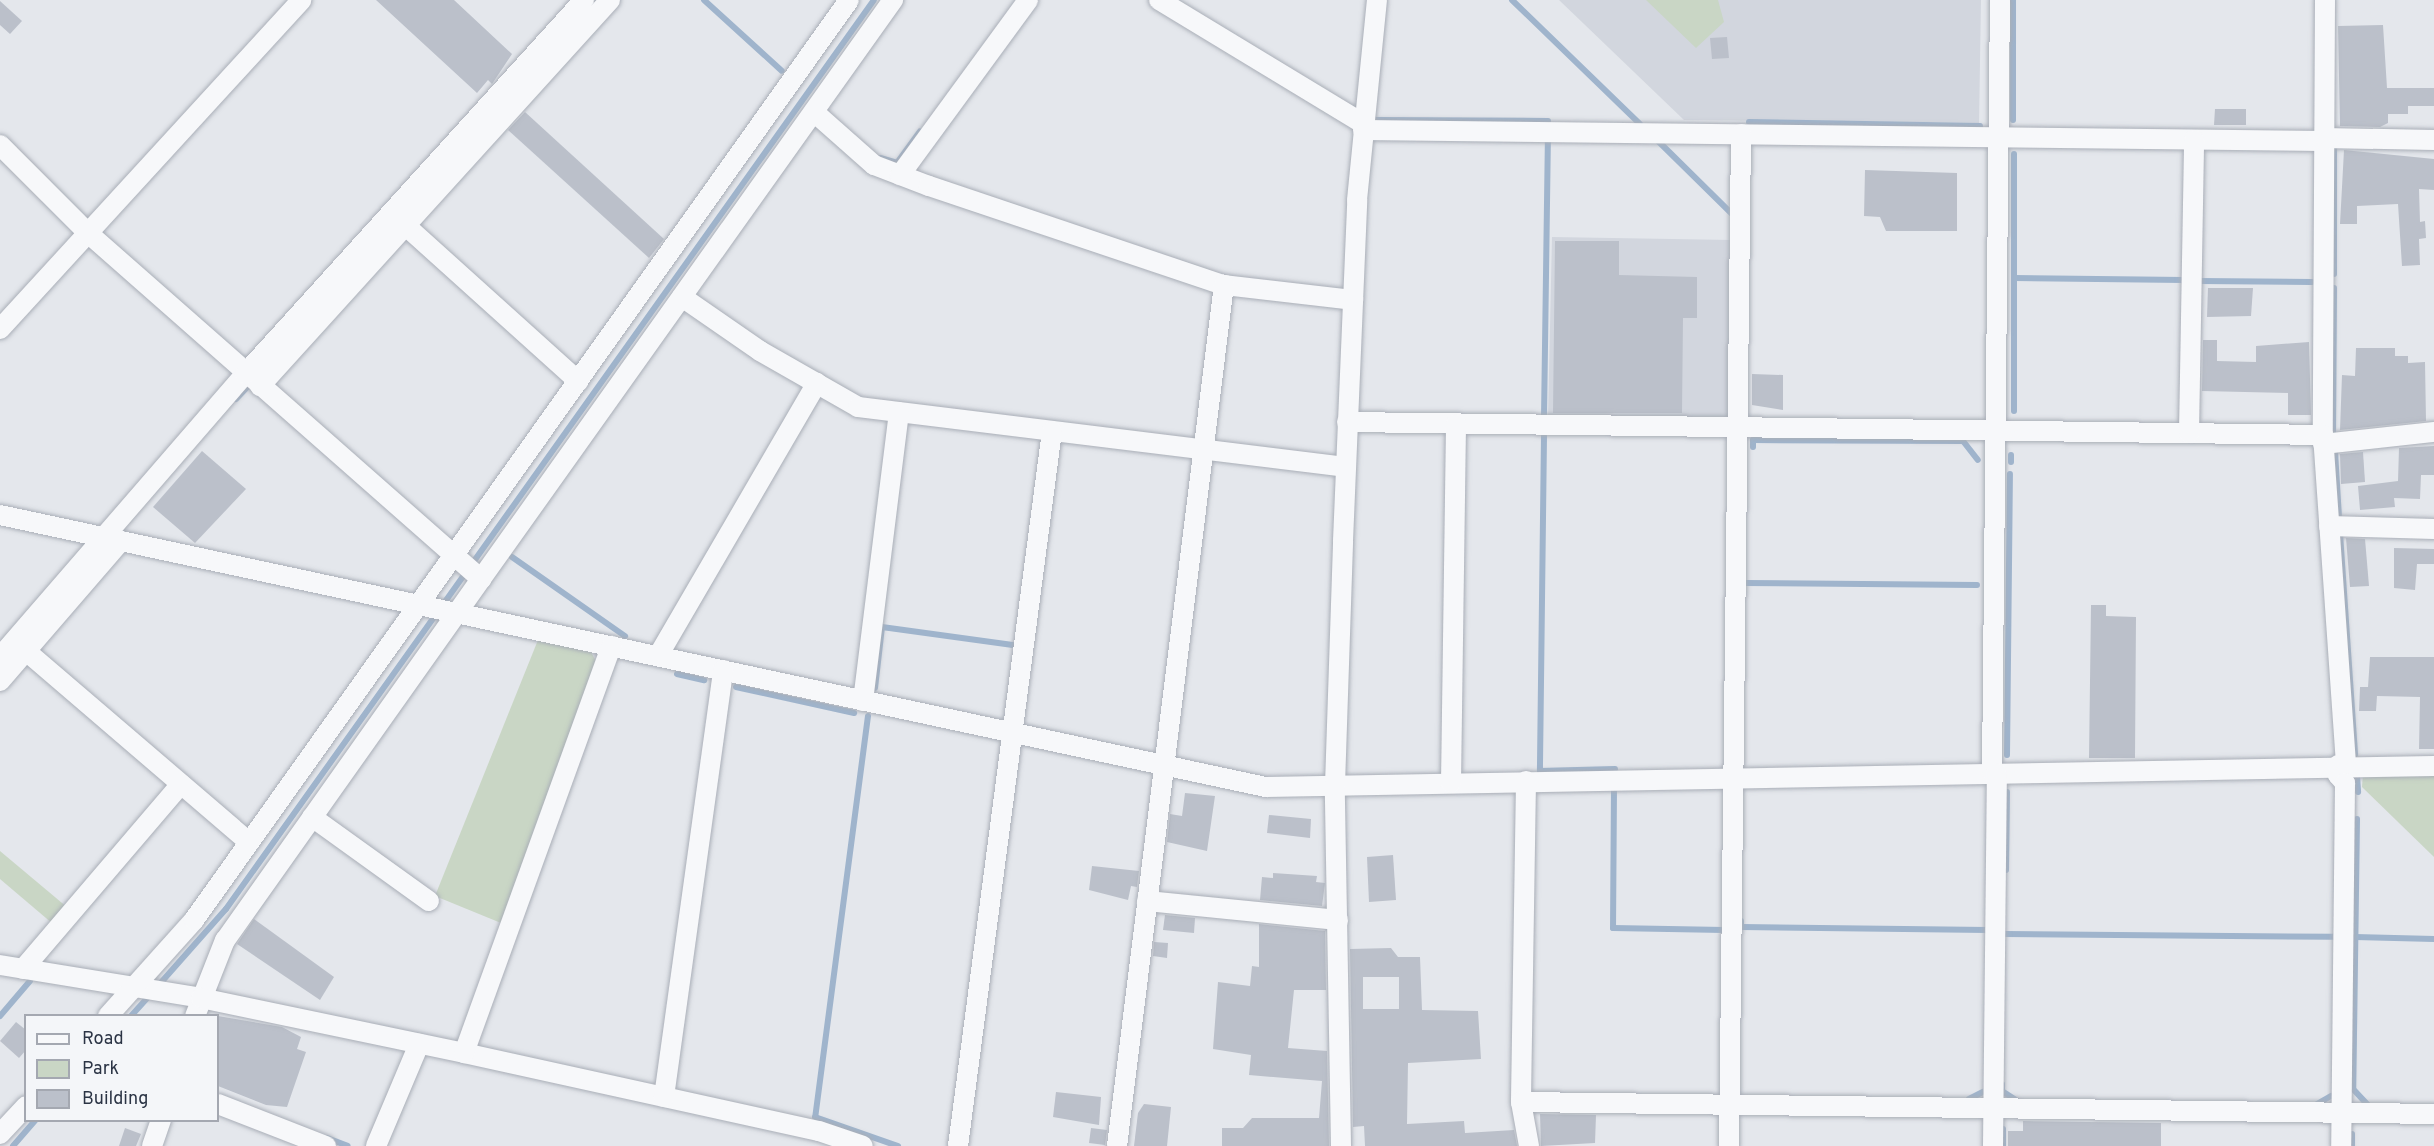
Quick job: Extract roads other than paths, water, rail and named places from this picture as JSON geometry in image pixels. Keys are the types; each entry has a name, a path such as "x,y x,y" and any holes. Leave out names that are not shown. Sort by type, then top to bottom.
{"street":[{"path":"0,329 301,0"},
{"path":"253,380 406,226 454,158 584,0"},
{"path":"0,657 112,539 454,158 610,0"},
{"path":"111,1014 147,989 249,842 425,605 578,381 849,0"},
{"path":"198,1007 225,940 478,577 682,297 893,0"},
{"path":"900,175 1028,0"},
{"path":"1159,0 1364,127 2194,140 2434,140"},
{"path":"1341,1146 1337,1100 1338,921 1335,785 1345,467 1353,300 1364,127 1377,0"},
{"path":"1993,1146 2000,0"},
{"path":"2325,0 2323,440 2342,765 2338,775 2345,783 2341,1146"},
{"path":"814,112 874,165 900,175 1224,285 1353,300"},
{"path":"1729,1146 1741,134"},
{"path":"2189,434 2194,140"},
{"path":"0,145 88,233 478,577"},
{"path":"406,226 578,381"},
{"path":"1117,1146 1224,285"},
{"path":"682,297 858,407 1345,467"},
{"path":"658,656 817,383"},
{"path":"863,701 899,412"},
{"path":"1347,422 2189,434 2323,440 2434,432"},
{"path":"1451,783 1455,424"},
{"path":"958,1146 1052,431"},
{"path":"0,515 454,611 1266,788 2342,765 2434,766"},
{"path":"2329,526 2434,529"},
{"path":"0,681 26,651 112,539"},
{"path":"464,1053 611,646"},
{"path":"26,651 249,842"},
{"path":"664,1097 723,670"},
{"path":"1526,781 1521,1102 1529,1146"},
{"path":"23,969 181,784"},
{"path":"312,817 429,901"},
{"path":"1147,901 1338,921"},
{"path":"0,965 147,989 198,1007 464,1053 819,1131 863,1146"},
{"path":"376,1146 419,1044"},
{"path":"1521,1102 2434,1114"},
{"path":"219,1104 326,1146"},
{"path":"0,1134 24,1108"},
{"path":"152,1146 159,1122"}],"waterway":[{"path":"704,0 782,71"},
{"path":"157,987 226,909 874,0"},
{"path":"1512,0 1640,124"},
{"path":"2013,0 2013,120"},
{"path":"1372,115 1373,120 1548,121"},
{"path":"1749,122 1980,126"},
{"path":"881,158 897,163 920,131"},
{"path":"1544,418 1548,140"},
{"path":"1657,140 1733,215"},
{"path":"2334,146 2334,274"},
{"path":"2014,154 2014,411"},
{"path":"2014,278 2184,280"},
{"path":"2199,281 2312,282"},
{"path":"2333,434 2334,288"},
{"path":"236,399 248,386"},
{"path":"1544,436 1540,771 1615,769"},
{"path":"1753,447 1753,440 1963,441 1978,460"},
{"path":"2335,452 2339,518"},
{"path":"2011,455 2011,462"},
{"path":"2007,755 2010,474"},
{"path":"2340,534 2355,754"},
{"path":"512,557 625,636"},
{"path":"1744,583 1977,585"},
{"path":"875,688 882,627 1013,645"},
{"path":"677,674 704,680"},
{"path":"736,687 854,713"},
{"path":"868,716 815,1117 898,1146"},
{"path":"2357,776 2358,792"},
{"path":"1614,788 1613,928 1724,930"},
{"path":"2006,870 2007,792"},
{"path":"2357,819 2353,1089 2367,1104"},
{"path":"1741,921 1741,927 1988,930"},
{"path":"2005,934 2334,937"},
{"path":"2355,937 2434,939"},
{"path":"0,1016 30,981"},
{"path":"133,1014 150,995"},
{"path":"2002,1084 2002,1091 2016,1100"},
{"path":"1969,1099 1983,1092"},
{"path":"2317,1104 2331,1096"},
{"path":"13,1146 34,1122"},
{"path":"2003,1129 2003,1146"},
{"path":"2352,1134 2352,1146"},
{"path":"327,1138 348,1146"}]}
